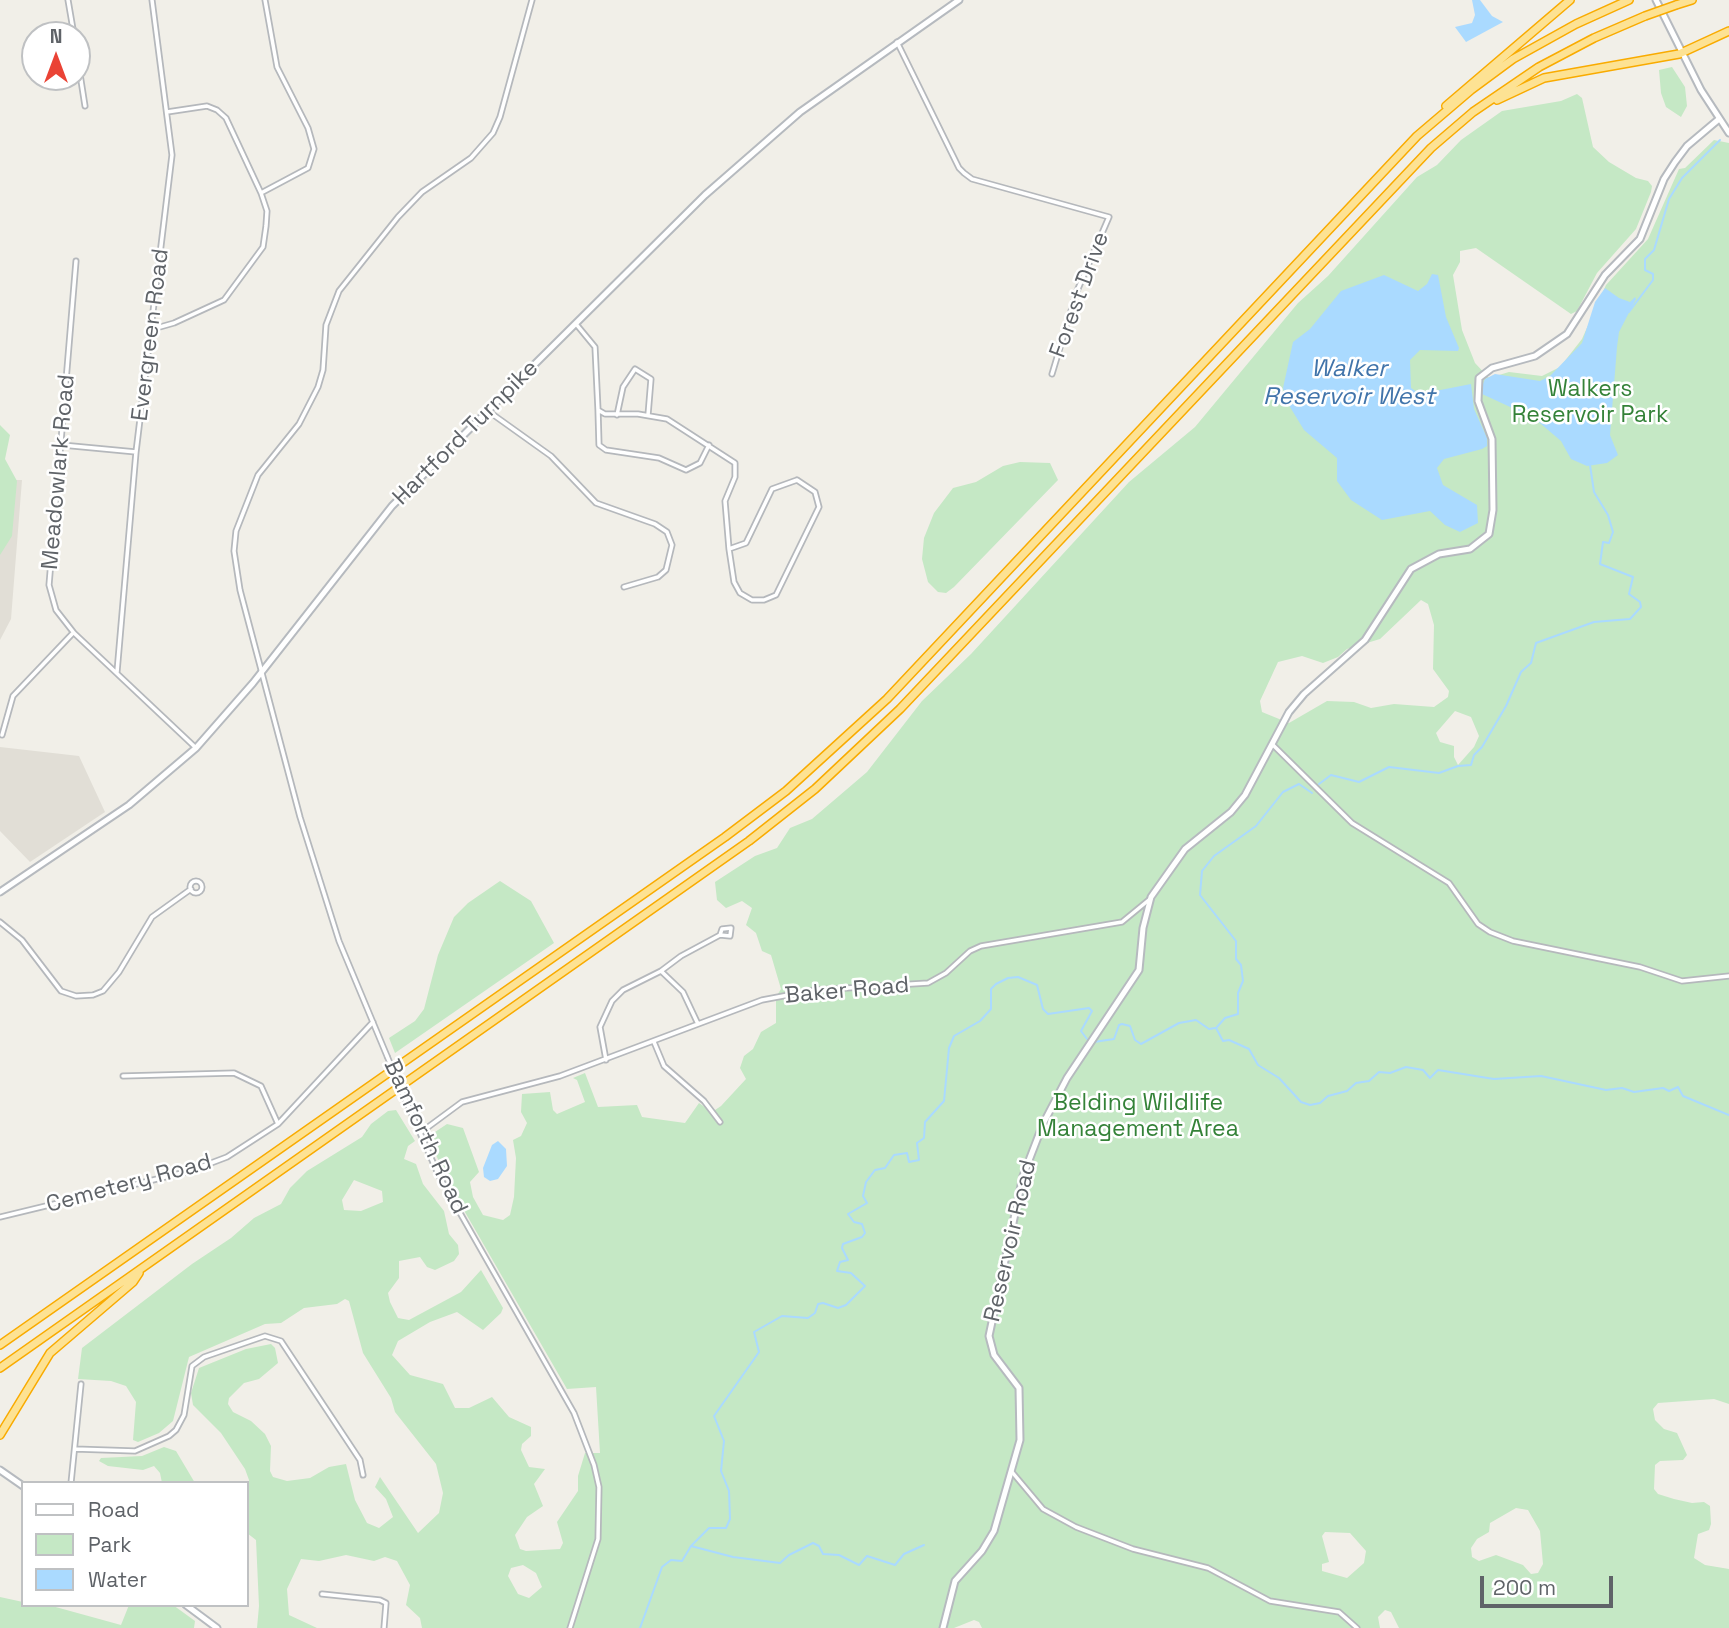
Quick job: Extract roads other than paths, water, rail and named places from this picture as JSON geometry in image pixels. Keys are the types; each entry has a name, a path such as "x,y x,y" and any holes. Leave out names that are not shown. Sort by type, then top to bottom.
{"highway":[{"path":"1441,114 1455,96 1570,0"},
{"path":"0,1345 725,837 806,774 887,699 1390,163 1441,114 1531,48 1629,0"},
{"path":"0,1368 739,849 827,779 900,709 1409,169 1480,106 1559,55 1645,16 1692,0"},
{"path":"1480,106 1551,76 1682,52 1729,31"},
{"path":"0,1435 55,1348 132,1282 141,1269"}],"street":[{"path":"68,0 72,21"},
{"name":"Evergreen Road","path":"117,672 136,452 172,155 152,0"},
{"path":"261,193 307,168 314,149 308,128 277,67 265,0"},
{"name":"Bamforth Road","path":"531,0 500,117 493,133 471,158 422,192 398,216 339,290 326,325 323,370 318,387 299,424 269,460 250,491 236,531 234,551 240,590 312,860 348,963 439,1176 574,1413 595,1468 599,1487 598,1539 570,1628"},
{"name":"Hartford Turnpike","path":"0,892 129,805 196,748 263,670 369,532 705,195 769,136 897,41 959,0"},
{"path":"1656,0 1682,52 1729,133"},
{"name":"Forest Drive","path":"897,41 959,168 972,179 1109,217 1077,292 1052,374"},
{"path":"83,91 85,106"},
{"path":"152,329 212,307 240,281 265,238 267,211 226,118 207,106 167,112"},
{"name":"Reservoir Road","path":"943,1628 955,1581 982,1551 994,1531 1021,1425 1019,1388 994,1355 989,1336 1023,1176 1034,1144 1062,1087 1139,970 1143,928 1152,897 1185,849 1231,812 1245,795 1289,712 1304,694 1365,640 1411,569 1438,554 1470,549 1489,534 1493,510 1492,439 1478,401 1479,378 1492,368 1535,356 1567,334 1605,275 1640,239 1660,188 1675,162 1687,146 1719,119"},
{"name":"Meadowlark Road","path":"76,261 49,585 56,610 74,633 196,748"},
{"path":"576,324 594,347 599,444 606,450 659,458 687,470 700,463 709,445"},
{"path":"617,415 623,387 635,369 652,379 648,415"},
{"path":"598,410 617,415 648,415 667,419 735,463 735,477 725,501 729,549 733,577 740,593 752,600 764,600 776,594 819,507 816,492 797,480 772,489 746,543 729,549"},
{"path":"488,411 551,456 596,503 655,524 667,532 672,545 667,570 659,577 624,587"},
{"path":"61,445 136,452"},
{"path":"2,735 13,696 74,633"},
{"path":"1272,744 1352,823 1449,883 1478,924 1490,932 1540,947 1640,967 1682,981 1729,976"},
{"path":"0,922 22,940 61,991 76,996 93,995 103,991 118,972 152,917 191,889"},
{"name":"Baker Road","path":"420,1133 463,1102 560,1076 698,1024 788,994 928,983 946,973 961,957 981,946 1122,922 1152,897"},
{"path":"606,1060 600,1027 604,1013 623,990 661,971 720,935"},
{"path":"661,971 683,992 698,1024"},
{"name":"Cemetery Road","path":"0,1217 190,1171 227,1157 278,1124 373,1023"},
{"path":"654,1042 664,1066 704,1101 720,1122"},
{"path":"123,1076 234,1073 261,1086 278,1124"},
{"path":"75,1449 135,1451 169,1436 176,1430 184,1415 192,1366 204,1357 265,1336 281,1341 360,1460 363,1475"},
{"path":"71,1481 81,1384"},
{"path":"0,1471 21,1485"},
{"path":"1011,1471 1043,1508 1076,1527 1133,1549 1208,1568 1270,1601 1339,1612 1357,1628"},
{"path":"322,1594 380,1600 386,1603 384,1628"},
{"path":"189,1607 217,1628"}],"water":[{"path":"1472,0 1480,0 1492,16 1503,22 1466,42 1455,27 1472,23 1475,15"},
{"name":"Walker Reservoir West","path":"1432,274 1438,275 1446,317 1459,348 1458,351 1420,350 1410,360 1411,388 1420,394 1471,384 1474,409 1487,438 1487,446 1482,449 1444,459 1437,468 1443,485 1477,505 1478,523 1460,532 1445,525 1430,511 1382,520 1351,500 1337,481 1337,458 1304,430 1287,402 1283,388 1293,342 1310,329 1341,291 1384,275 1418,291 1427,284"},
{"path":"1605,288 1630,302 1635,297 1636,299 1619,332 1617,347 1610,435 1618,455 1607,463 1587,466 1571,459 1561,441 1534,418 1482,394 1481,389 1485,379 1495,374 1540,381 1550,376 1582,343 1595,302"},
{"path":"498,1141 506,1149 507,1166 498,1179 490,1181 484,1177 483,1168 492,1145"}],"waterway":[{"path":"1629,312 1653,280 1653,274 1645,270 1645,259 1654,250 1669,199 1682,178 1720,140"},
{"path":"1319,784 1331,775 1359,782 1389,767 1439,773 1458,766 1471,765 1474,755 1482,747 1506,706 1521,672 1531,663 1536,643 1594,622 1630,619 1641,607 1640,602 1629,594 1633,577 1600,564 1603,542 1609,543 1613,532 1608,515 1594,492 1590,465"},
{"path":"1217,1027 1225,1018 1238,1014 1238,993 1243,981 1241,965 1236,959 1236,941 1200,895 1202,871 1214,856 1256,826 1283,792 1299,784 1312,793"},
{"path":"640,1628 662,1567 671,1560 682,1561 691,1546 709,1528 726,1528 730,1519 729,1491 721,1471 724,1441 714,1416 759,1352 754,1332 782,1316 808,1318 815,1313 818,1304 838,1308 846,1305 865,1286 851,1273 837,1271 840,1262 848,1260 842,1248 843,1244 862,1237 865,1233 862,1224 854,1222 848,1214 867,1203 863,1196 866,1182 875,1170 885,1168 894,1155 907,1153 909,1162 919,1160 917,1143 924,1138 925,1122 944,1101 949,1048 954,1036 980,1021 991,1009 991,989 996,984 1018,977 1037,985 1043,1009 1048,1014 1089,1008 1092,1011 1081,1031 1087,1039"},
{"path":"1094,1042 1114,1039 1119,1025 1122,1024 1130,1026 1135,1040 1141,1044 1179,1023 1196,1020 1209,1029 1215,1028"},
{"path":"1216,1028 1223,1041 1229,1040 1249,1049 1258,1065 1279,1078 1301,1102 1310,1105 1347,1091 1356,1083 1369,1081 1379,1072 1390,1073 1406,1067 1423,1070 1430,1078 1438,1070 1494,1079 1541,1076 1606,1090 1622,1088 1634,1092 1663,1088 1669,1091 1678,1087 1683,1096 1729,1115"},
{"path":"691,1546 733,1557 780,1563 789,1555 813,1543 819,1546 823,1554 839,1555 859,1565 867,1556 895,1565 904,1554 924,1545"}],"park label":[{"name":"Walkers Reservoir Park","path":"1590,403"},
{"name":"Belding Wildlife Management Area","path":"1138,1117"}]}
